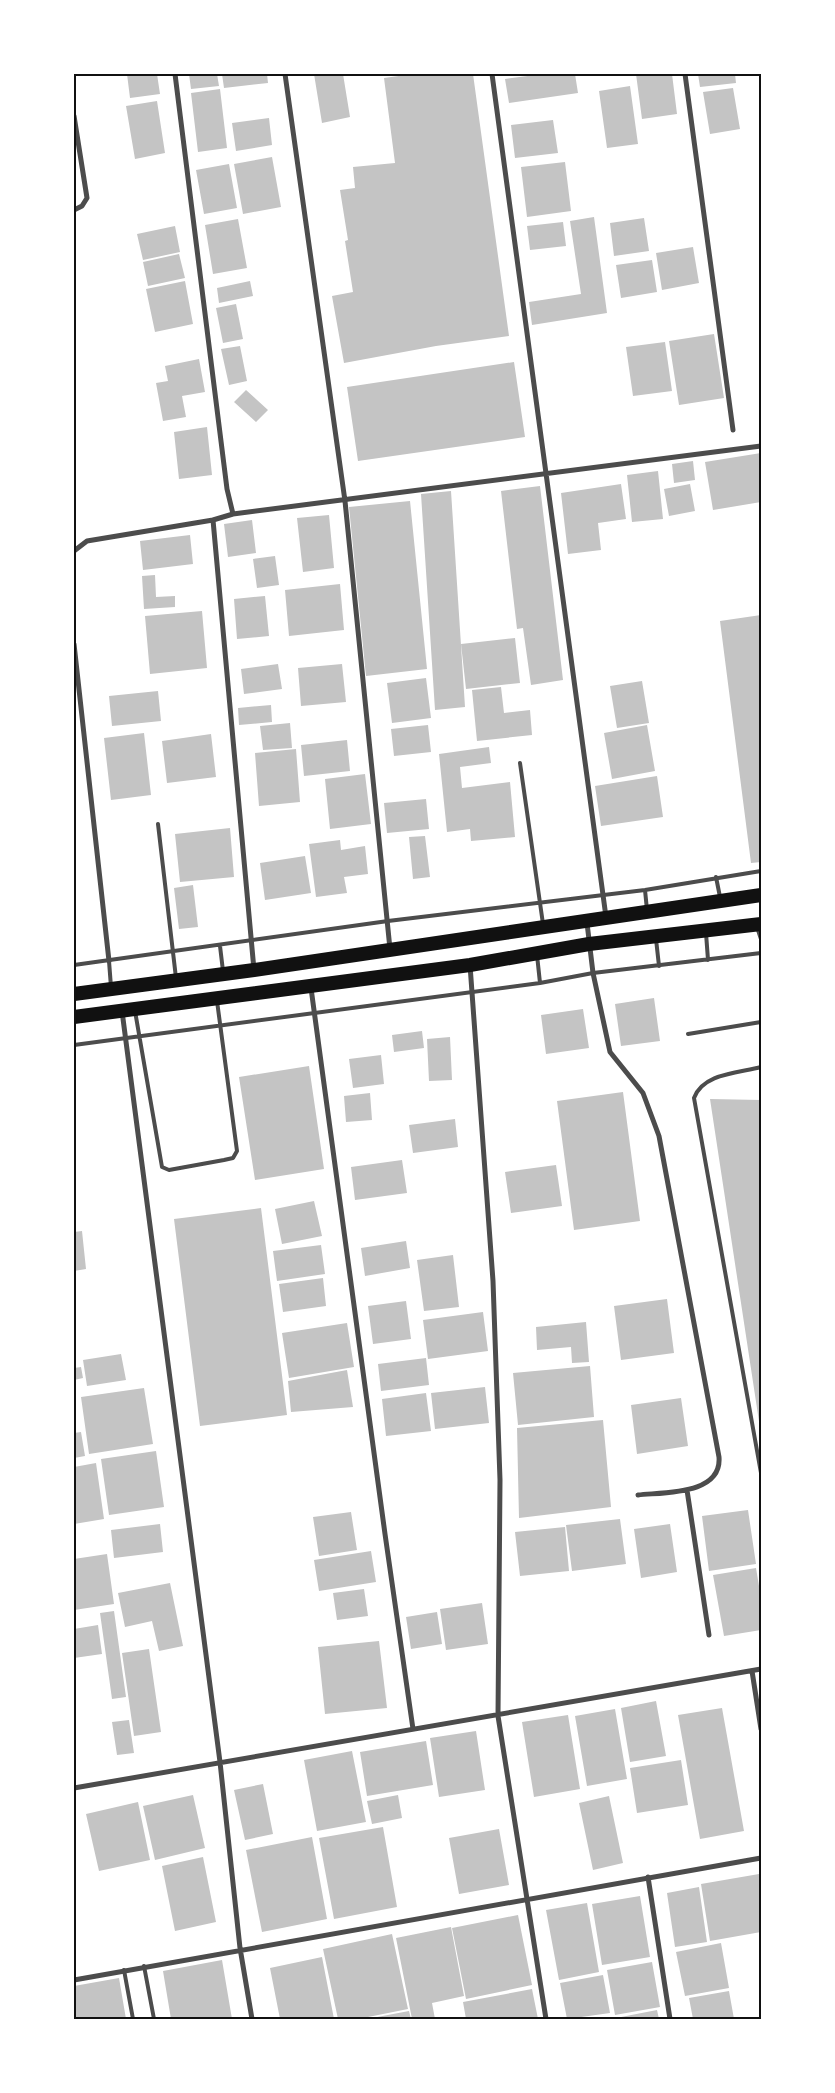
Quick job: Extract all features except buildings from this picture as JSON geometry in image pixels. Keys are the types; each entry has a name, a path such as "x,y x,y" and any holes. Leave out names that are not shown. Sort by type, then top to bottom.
{"highway":[{"path":"74,994 254,970 761,895"},
{"path":"74,1017 470,965 589,944 759,924"}],"street":[{"path":"175,74 227,489 234,514"},
{"path":"285,74 345,501 390,950"},
{"path":"492,74 606,917"},
{"path":"685,74 733,430"},
{"path":"74,116 87,198 82,206 74,210"},
{"path":"74,551 87,541 213,520 234,514 761,446"},
{"path":"213,520 254,970"},
{"path":"74,644 109,961"},
{"path":"586,920 593,973 610,1052 643,1093 659,1136 719,1457 718,1468 713,1478 704,1484 687,1490 638,1495"},
{"path":"470,965 493,1281 500,1480 498,1716 546,2019"},
{"path":"310,985 384,1534 413,1729"},
{"path":"128,1010 125,1038 220,1762 240,1948 252,2019"},
{"path":"687,1490 709,1635"},
{"path":"74,1788 761,1669"},
{"path":"752,1671 761,1729"},
{"path":"74,1980 240,1948 761,1858"},
{"path":"648,1877 670,2019"}],"lane":[{"path":"520,763 543,926"},
{"path":"158,824 176,979"},
{"path":"74,965 388,921 646,890 761,871"},
{"path":"716,877 720,900"},
{"path":"646,890 648,911"},
{"path":"759,924 761,939"},
{"path":"706,931 708,960"},
{"path":"656,937 659,966"},
{"path":"220,946 223,974"},
{"path":"74,1045 314,1011 540,983 593,973 761,953"},
{"path":"537,954 540,983"},
{"path":"109,961 112,989"},
{"path":"128,1010 139,1036 162,1167 169,1170 233,1158 237,1151 216,999"},
{"path":"688,1034 761,1022"},
{"path":"761,1067 709,1081 701,1085 694,1098 761,1473"},
{"path":"144,1966 154,2019"},
{"path":"124,1970 133,2019"}]}
